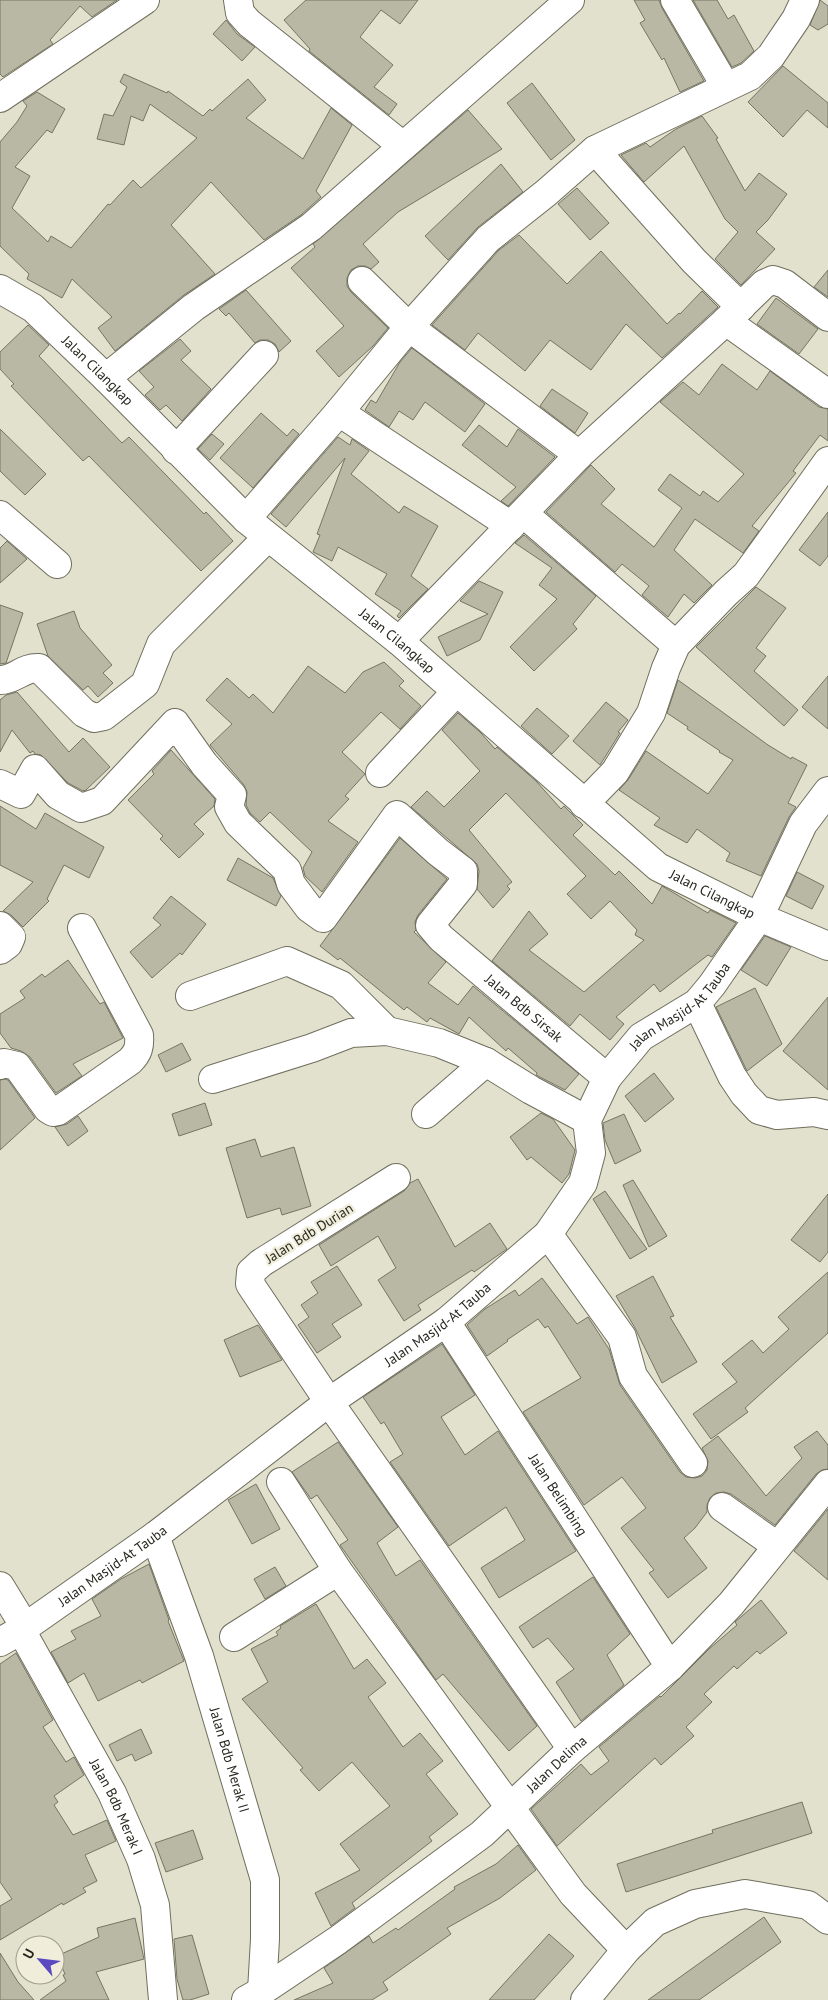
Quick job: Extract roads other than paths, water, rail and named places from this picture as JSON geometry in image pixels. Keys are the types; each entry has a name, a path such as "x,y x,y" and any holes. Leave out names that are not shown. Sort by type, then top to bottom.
{"street":[{"path":"0,98 145,0"},
{"path":"238,0 240,13 249,23 403,146"},
{"path":"106,378 194,307 311,227 570,0"},
{"path":"675,0 726,87"},
{"path":"246,520 339,412 409,326 488,239 595,150 750,76 771,56 796,19 805,0"},
{"path":"595,150 694,262 734,314 828,394"},
{"path":"399,641 578,455 734,314 764,284 773,280 784,284 828,317"},
{"path":"362,281 409,326 578,455"},
{"name":"Jalan Cilangkap","path":"0,289 33,308 106,378 246,520 399,641 658,867 759,917 828,946"},
{"path":"176,450 264,355"},
{"path":"339,412 517,520 676,645"},
{"path":"584,804 615,772 651,713 676,645 746,575 828,463"},
{"path":"0,515 57,564"},
{"path":"0,680 10,679 30,667 39,668 84,713 94,718 104,716 145,684 161,644 267,538"},
{"path":"380,772 456,692"},
{"name":"Jalan Bdb Sirsak","path":"0,784 21,794 35,769 58,795 81,808 102,801 175,723 204,764 232,795 229,807 238,823 287,870 291,884 309,908 323,918 397,815 438,852 463,871 463,884 430,925 441,938 607,1078"},
{"name":"Jalan Masjid-At Tauba","path":"15,1633 155,1536 329,1402 446,1322 548,1234 583,1183 591,1153 586,1120 607,1078 641,1037 697,1003 712,985 759,917 803,824 828,790"},
{"path":"0,926 11,937 8,944 0,950"},
{"path":"0,1065 4,1063 17,1066 48,1109 58,1112 136,1055 140,1046 139,1035 82,928"},
{"path":"190,996 286,961 341,985 387,1031"},
{"path":"697,1003 732,1076 744,1094 759,1110 777,1115 814,1112 828,1116"},
{"path":"213,1079 312,1048 351,1033 387,1031 439,1043 486,1062 531,1090 586,1120"},
{"path":"426,1114 486,1062"},
{"name":"Jalan Bdb Durian","path":"396,1178 262,1263 252,1272 250,1284 329,1402 572,1749"},
{"path":"548,1234 622,1337 633,1376 694,1463"},
{"name":"Jalan Belimbing","path":"446,1322 670,1667"},
{"path":"281,1482 338,1571 573,1894 626,1950"},
{"name":"Jalan Delima","path":"254,1996 338,1940 482,1834 572,1749 670,1667 730,1604 828,1484"},
{"path":"722,1508 777,1546"},
{"name":"Jalan Bdb Merak II","path":"155,1536 199,1656 265,1880 265,1939 254,1996"},
{"path":"234,1637 338,1571"},
{"name":"Jalan Bdb Merak I","path":"0,1586 15,1633 112,1793 141,1859 155,1905 162,2000"},
{"path":"585,2000 626,1950 655,1922 695,1904 745,1894 808,1905 828,1920"}]}
